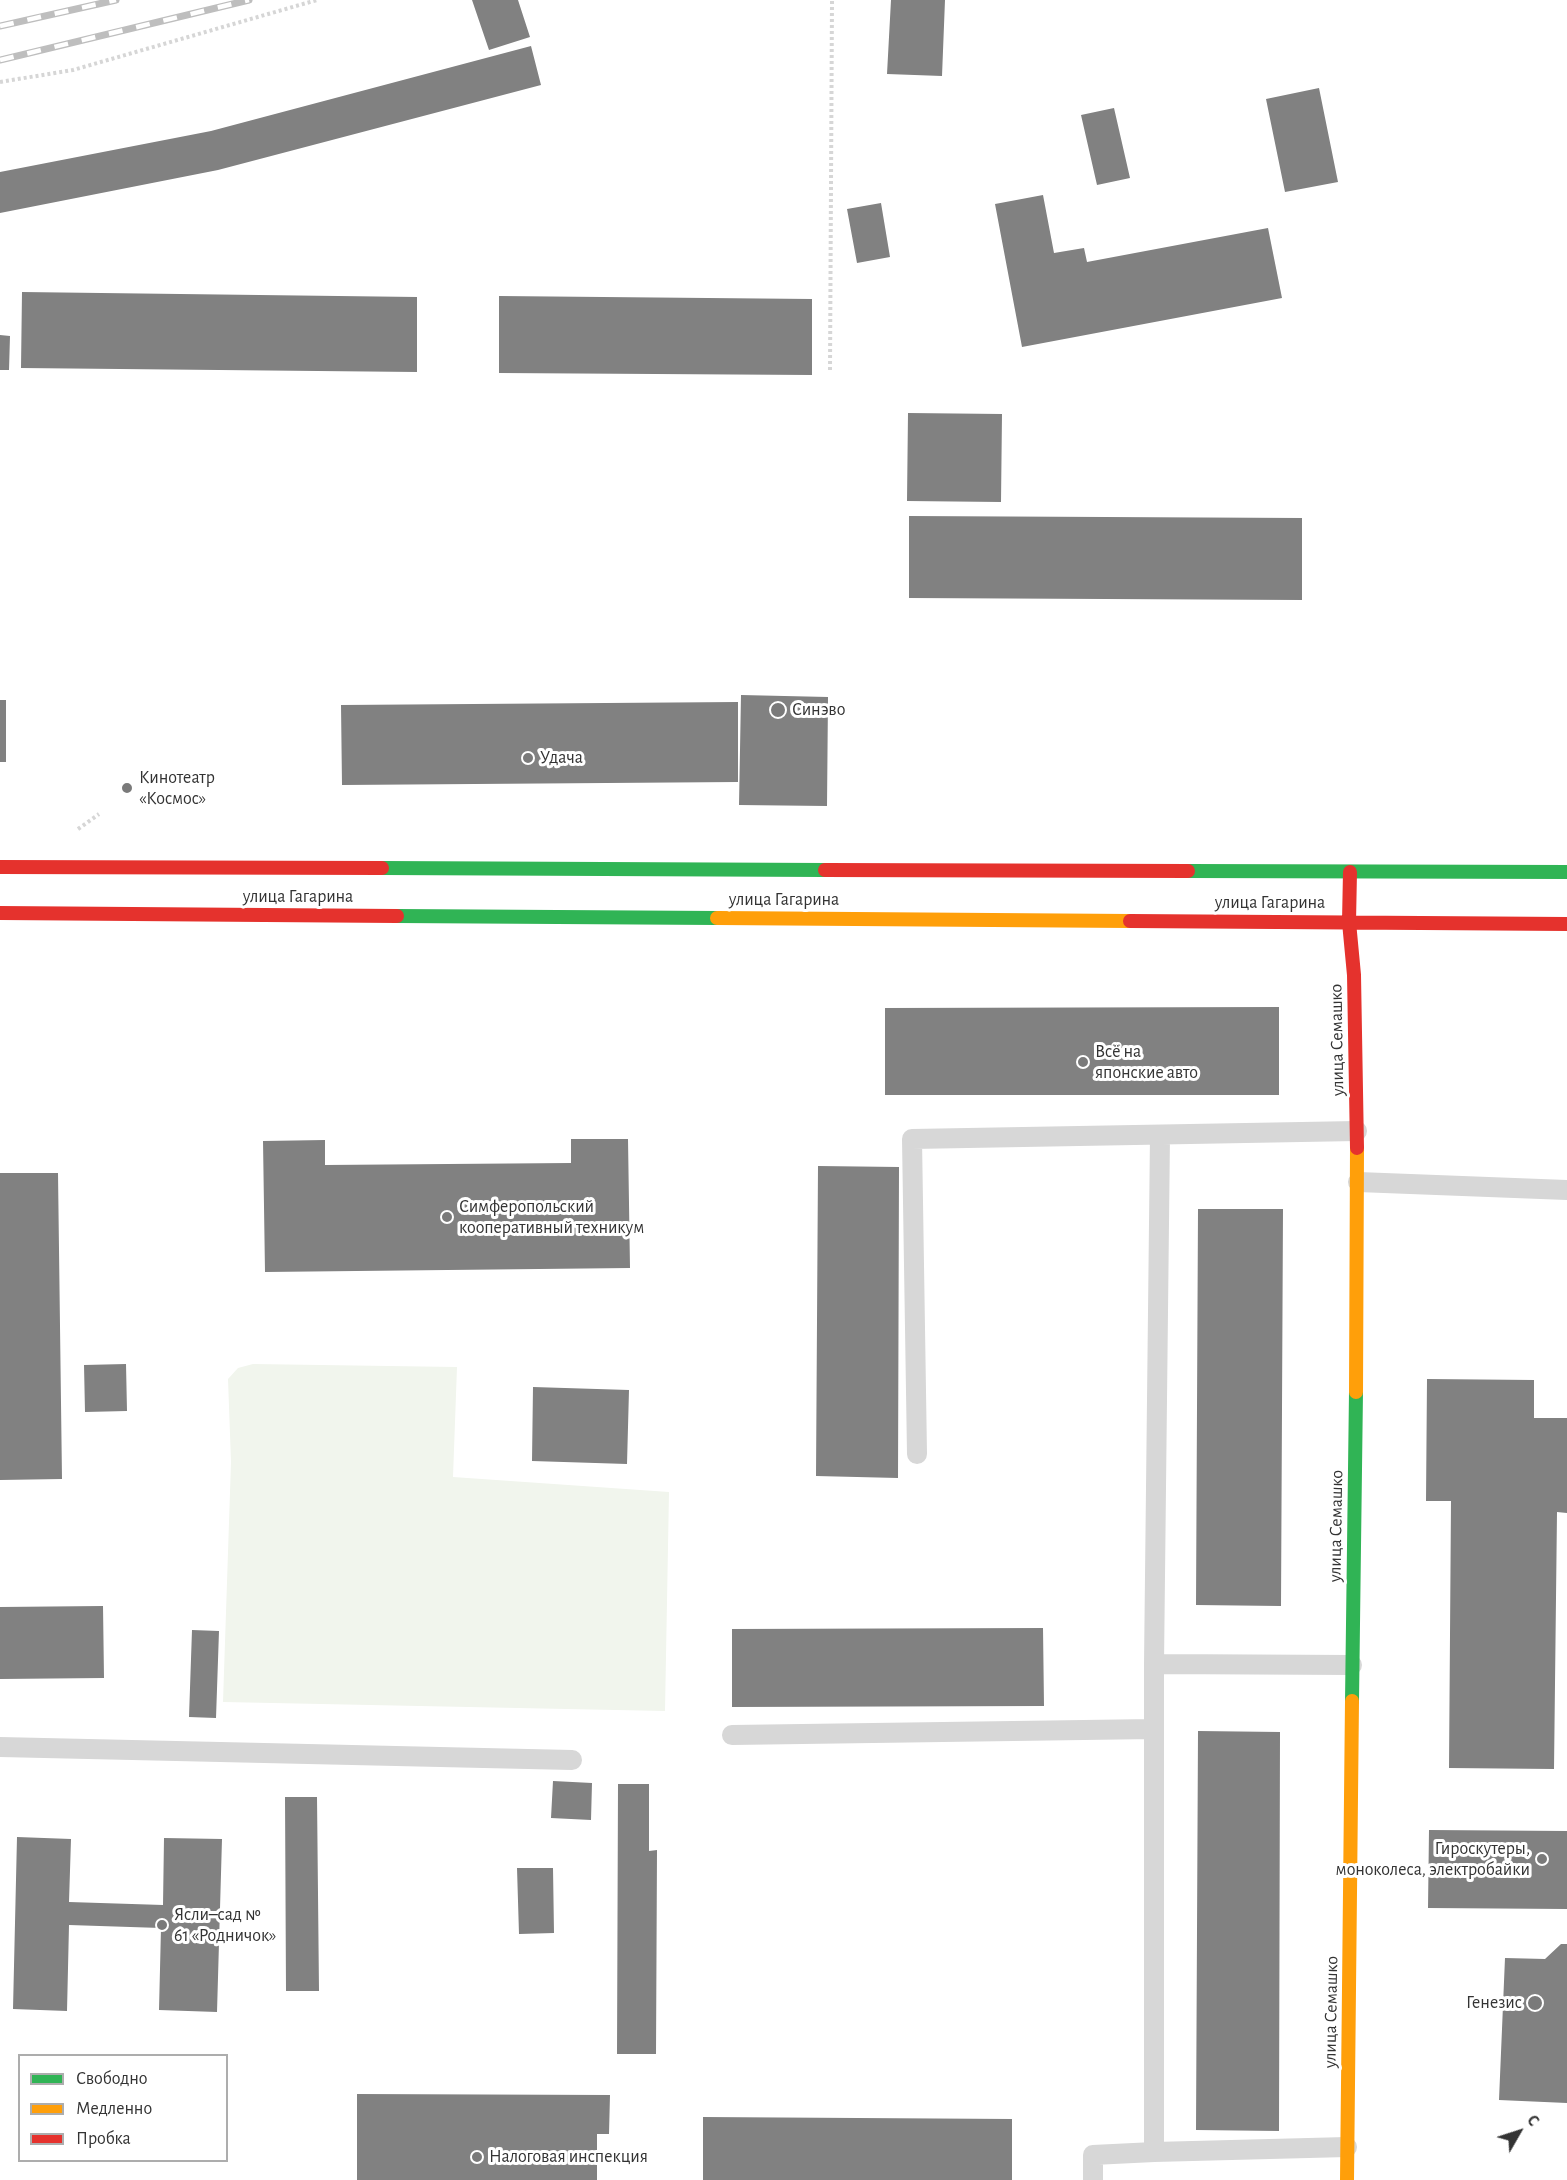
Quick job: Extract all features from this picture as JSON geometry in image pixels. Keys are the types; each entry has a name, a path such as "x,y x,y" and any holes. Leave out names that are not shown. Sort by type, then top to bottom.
{"main road":[{"name":"улица Гагарина","path":"0,867 1567,872"},
{"name":"улица Семашко","path":"1347,2180 1358,1182 1354,975 1349,922 1350,872"},
{"name":"улица Гагарина","path":"0,913 1567,924"}],"lane":[{"path":"917,1454 912,1139 1357,1131"},
{"path":"1154,2152 1154,1729 1160,1135"},
{"path":"1358,1182 1567,1190"},
{"path":"1155,1664 1352,1665"},
{"path":"732,1735 1154,1729"},
{"path":"0,1747 573,1760"},
{"path":"1092,2180 1093,2155 1347,2147"}],"path":[{"path":"0,82 73,70 317,0"},
{"path":"830,370 832,0"},
{"path":"76,830 99,814"}],"shaded area":[{"path":"253,1364 457,1367 453,1477 669,1492 665,1711 223,1702 231,1462 228,1379 238,1368"}],"building":[{"path":"472,0 518,0 530,37 489,50"},
{"path":"891,0 945,0 942,76 887,74"},
{"path":"531,46 541,85 218,170 0,213 0,172 211,131"},
{"path":"1319,88 1338,182 1285,192 1266,99"},
{"path":"1114,108 1130,178 1097,185 1081,115"},
{"path":"1043,195 1054,253 1084,248 1087,262 1268,228 1282,298 1022,347 995,204"},
{"path":"881,203 890,257 857,263 847,209"},
{"path":"22,292 417,297 417,372 21,368"},
{"path":"499,296 812,299 812,375 499,373"},
{"path":"0,335 10,336 9,370 0,370"},
{"path":"908,413 1002,414 1001,502 907,501"},
{"path":"909,516 1302,518 1302,600 909,598"},
{"path":"741,695 828,697 827,806 739,805"},
{"path":"0,700 6,700 6,762 0,762"},
{"path":"738,702 738,782 342,785 341,705"},
{"path":"1279,1007 1279,1095 885,1095 885,1008"},
{"name":"Симферопольский кооперативный техникум","path":"571,1139 628,1139 630,1268 265,1272 263,1141 325,1140 325,1165 571,1163"},
{"path":"818,1166 899,1167 898,1478 816,1476"},
{"path":"0,1173 58,1173 62,1479 0,1480"},
{"path":"1198,1209 1283,1209 1281,1606 1196,1605"},
{"path":"126,1364 127,1411 85,1412 84,1365"},
{"path":"1427,1379 1534,1380 1534,1418 1567,1418 1567,1513 1557,1512 1554,1769 1449,1768 1451,1501 1426,1501"},
{"path":"533,1387 629,1390 627,1464 532,1461"},
{"path":"103,1606 104,1678 0,1679 0,1607"},
{"path":"1043,1628 1044,1706 732,1707 732,1629"},
{"path":"192,1630 219,1631 216,1718 189,1717"},
{"path":"1198,1731 1280,1732 1279,2131 1196,2130"},
{"path":"553,1781 592,1783 591,1820 551,1818"},
{"path":"618,1784 649,1784 649,1851 657,1850 656,2054 617,2054"},
{"path":"285,1797 317,1797 319,1991 286,1991"},
{"path":"1429,1830 1567,1831 1567,1909 1428,1908"},
{"path":"17,1837 71,1839 69,1902 163,1905 164,1838 222,1839 217,2012 159,2010 161,1928 69,1925 67,2011 13,2009"},
{"path":"517,1868 553,1868 554,1933 519,1934"},
{"name":"Генезис","path":"1561,1944 1567,1944 1567,2103 1499,2100 1505,1958 1545,1959"},
{"name":"Налоговая инспекция","path":"357,2094 610,2095 609,2134 597,2134 597,2180 357,2180"},
{"path":"703,2117 1012,2119 1012,2180 703,2180"}],"railway":[{"path":"0,26 116,0"},
{"path":"0,60 249,0"}],"traffic: fast":[{"path":"382,868 825,870"},
{"path":"1188,871 1567,872"},
{"path":"397,916 717,918"},
{"path":"1352,1701 1356,1392"}],"traffic: slow":[{"path":"717,918 1130,921"},
{"path":"1356,1392 1357,1148"},
{"path":"1347,2180 1352,1701"}],"traffic: jam":[{"path":"0,867 382,868"},
{"path":"825,870 1188,871"},
{"path":"1350,872 1349,922 1354,975 1357,1148"},
{"path":"0,913 397,916"},
{"path":"1130,921 1567,924"}],"place":[{"name":"Синэво","path":"778,710"},
{"name":"Удача","path":"528,758"},
{"name":"Кинотеатр «Космос»","path":"127,788"},
{"name":"Всё на японские авто","path":"1083,1062"},
{"name":"Симферопольский кооперативный техникум","path":"447,1217"},
{"name":"Гироскутеры, моноколеса, электробайки","path":"1542,1859"},
{"name":"Ясли–сад № 61 «Родничок»","path":"162,1925"},
{"name":"Генезис","path":"1535,2003"},
{"name":"Налоговая инспекция","path":"477,2157"}]}
